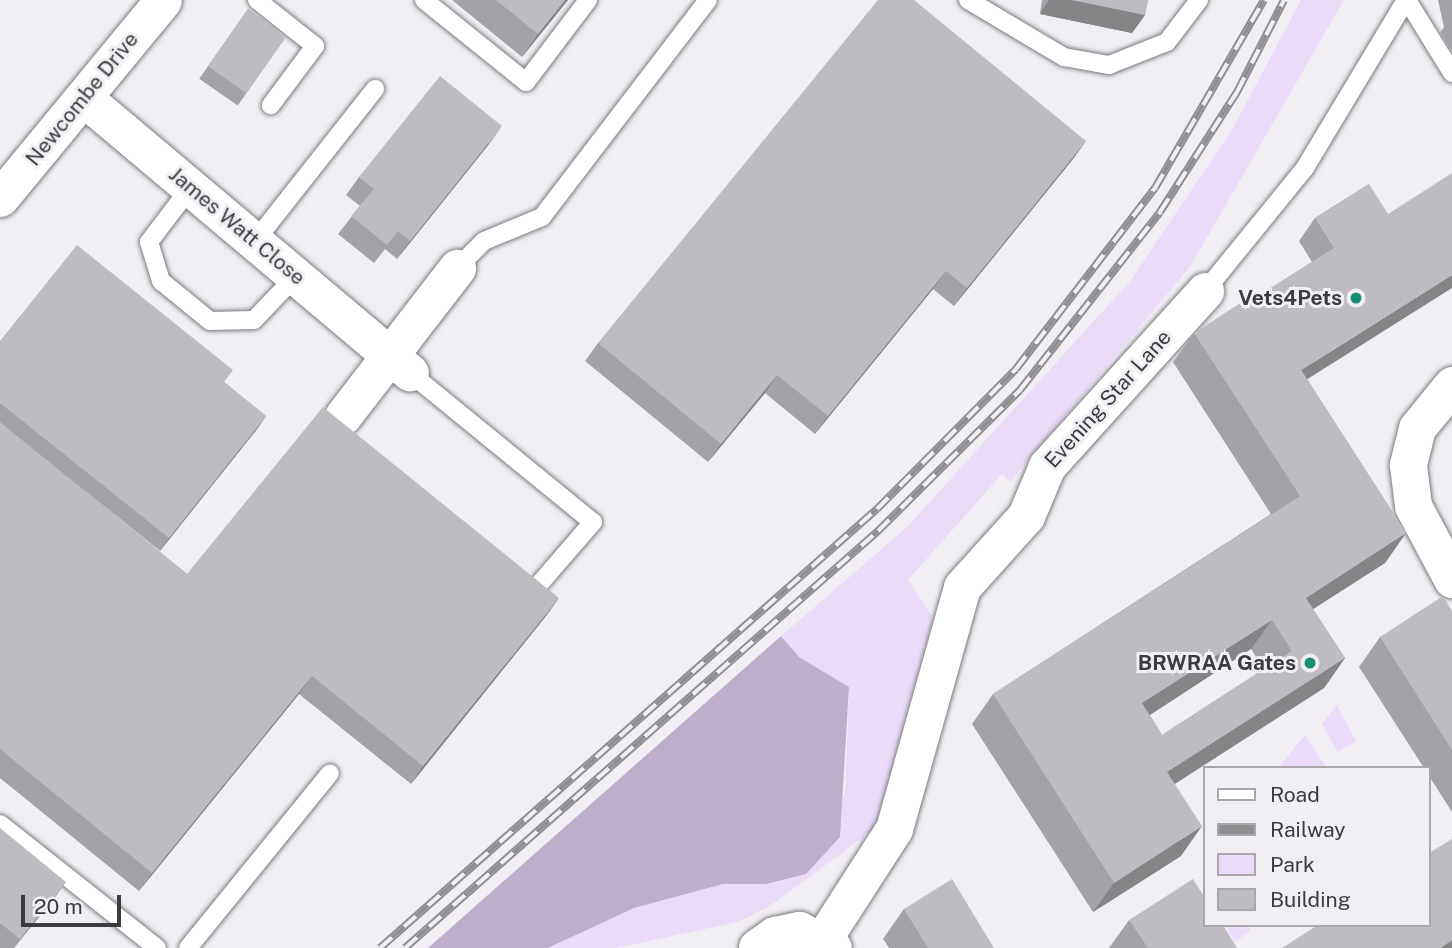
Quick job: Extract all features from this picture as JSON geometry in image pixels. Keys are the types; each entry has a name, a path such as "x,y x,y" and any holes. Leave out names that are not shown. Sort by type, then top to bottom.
{"main road":[{"path":"749,948 758,948 791,931 828,944"}],"street":[{"name":"Newcombe Drive","path":"0,198 163,0"},
{"name":"James Watt Close","path":"84,98 400,363"},
{"path":"343,416 400,363 457,268"},
{"name":"Evening Star Lane","path":"828,944 894,829 962,587 1027,516 1046,466 1205,291"},
{"path":"1452,385 1417,428 1408,465 1413,506 1452,579"}],"lane":[{"path":"257,0 315,46 271,104"},
{"path":"424,0 526,82 589,0"},
{"path":"457,268 484,241 541,217 708,0"},
{"path":"968,0 1064,57 1109,65 1167,42 1199,0"},
{"path":"1406,0 1452,73"},
{"name":"Evening Star Lane","path":"1205,291 1305,168 1374,63 1406,0"},
{"path":"255,241 375,89"},
{"path":"190,188 149,242 160,281 210,321 254,320 296,276"},
{"path":"400,363 593,522 534,590"},
{"path":"188,948 330,773"},
{"path":"0,824 157,948"}],"green space":[{"path":"1301,0 1344,0 1190,267 1010,482 1002,474 908,580 933,618 877,827 770,906 738,922 616,948 548,948 633,908 723,884 766,884 845,796 849,687 799,657 781,636 906,528 1131,280 1233,128"},
{"path":"1337,705 1356,741 1338,752 1322,724"},
{"path":"1305,735 1326,766 1280,766"},
{"path":"1226,927 1250,927 1251,930 1235,942"}],"shaded area":[{"path":"781,636 799,657 849,687 840,837 806,874 766,884 723,884 634,908 548,948 428,948"}],"building":[{"path":"496,0 565,0 538,34"},
{"path":"878,0 914,0 1086,141 967,288 946,271 828,416 777,375 721,444 598,343"},
{"path":"1072,0 1148,0 1145,15"},
{"path":"248,9 287,36 246,93 208,66"},
{"path":"440,76 502,126 410,241 398,231 387,245 351,216 374,189 359,177"},
{"name":"Vets4Pets","path":"1452,173 1452,275 1301,370 1255,298 1334,248 1315,218 1369,184 1388,214"},
{"path":"77,245 233,370 224,382 266,416 169,538 0,403 0,341"},
{"path":"1253,295 1406,533 1306,598 1345,658 1167,772 1202,826 1114,883 993,694 1300,496 1194,333","holes":["1272,620 1292,651 1162,735 1142,703"]},
{"path":"323,407 559,598 423,766 312,676 152,873 0,749 0,422 187,574"},
{"path":"1443,596 1452,611 1452,750 1380,637"},
{"path":"0,828 66,882 20,939 0,923"},
{"path":"1452,839 1452,940 1440,948 1282,948 1315,927 1431,927 1431,852"},
{"path":"952,879 994,948 928,948 904,909"},
{"path":"1193,879 1204,896 1204,927 1224,927 1237,948 1148,948 1129,920"}],"railway":[{"path":"380,948 877,509 1016,369 1155,188 1264,0"},
{"path":"405,948 878,531 1020,390 1160,212 1237,92 1284,0"}],"place":[{"name":"Vets4Pets","path":"1356,298"},
{"name":"BRWRAA Gates","path":"1310,663"}]}
